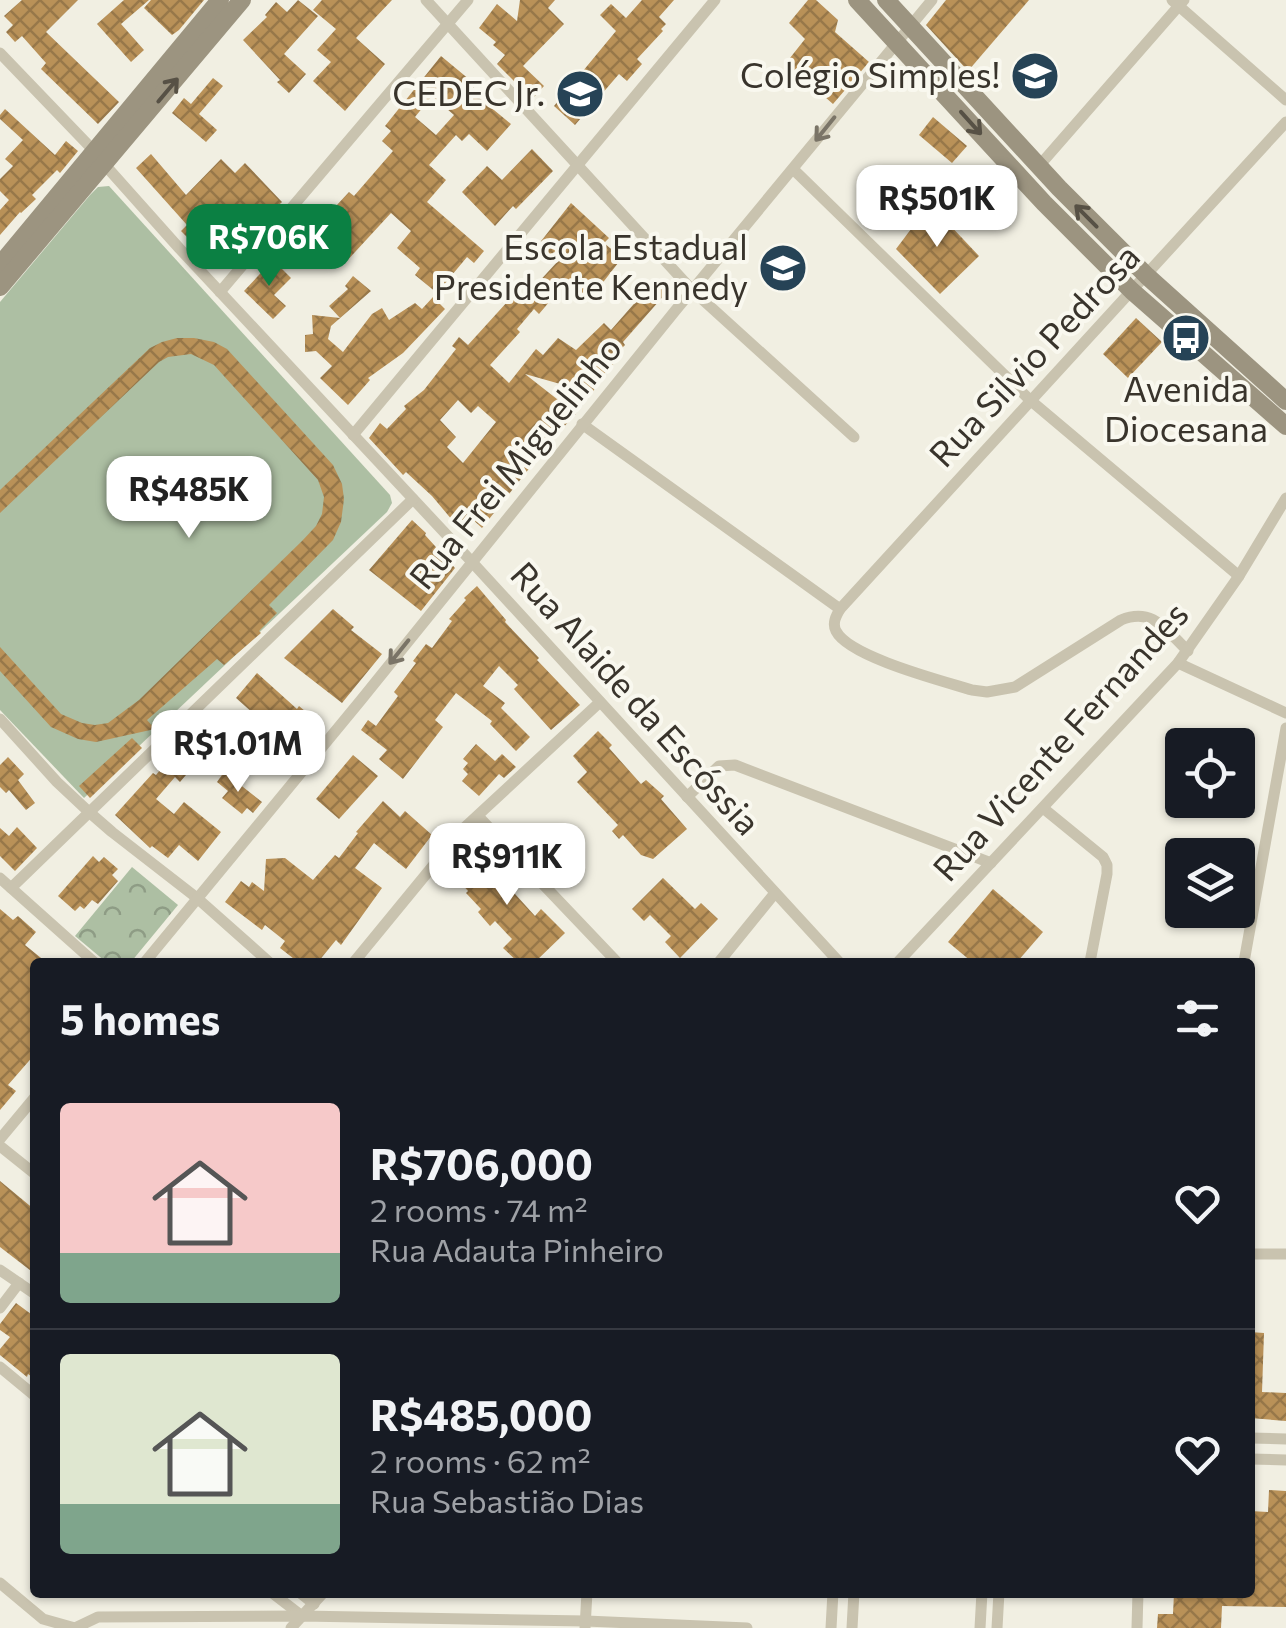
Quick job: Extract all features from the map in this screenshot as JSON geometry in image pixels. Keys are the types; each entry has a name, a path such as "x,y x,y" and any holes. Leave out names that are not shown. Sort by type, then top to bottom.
{"street":[{"path":"0,288 220,0"},
{"path":"0,265 242,0"},
{"path":"426,0 692,290 854,437"},
{"path":"220,292 468,0"},
{"path":"353,435 715,0"},
{"path":"858,0 1044,203 1132,291 1286,426"},
{"path":"886,0 1058,188 1147,276 1286,401"},
{"name":"Rua Frei Miguelinho","path":"148,958 932,0"},
{"path":"1038,166 1178,2 1286,100"},
{"name":"Rua Alaide da Escóssia","path":"0,52 835,958"},
{"name":"Rua Silvio Pedrosa","path":"840,609 1286,122"},
{"path":"793,169 1030,400 1239,576"},
{"path":"1044,203 1058,188"},
{"path":"582,424 840,609 834,621 836,631 869,656 987,692 1015,688 1134,614 1154,619 1188,651"},
{"name":"Rua Vicente Fernandes","path":"902,958 1178,663 1239,576 1286,498"},
{"path":"11,888 413,499"},
{"path":"1178,663 1286,713"},
{"path":"357,958 464,828 600,702"},
{"path":"0,719 89,812 264,958"},
{"path":"1245,958 1286,728"},
{"path":"687,797 719,766 736,765 991,863"},
{"path":"1042,808 1107,864 1091,958"},
{"path":"478,816 613,958"},
{"path":"0,878 90,958"},
{"path":"722,958 775,892"},
{"path":"30,1104 0,1143 30,1170"},
{"path":"1255,1254 1286,1254"},
{"path":"0,1270 30,1291"},
{"path":"0,1308 19,1283"},
{"path":"0,1367 30,1392"},
{"path":"1255,1438 1286,1438"},
{"path":"1255,1459 1286,1460"},
{"path":"2,1588 43,1619 75,1628 98,1617 302,1616 747,1628"},
{"path":"279,1598 302,1616"},
{"path":"306,1598 314,1604"},
{"path":"291,1628 319,1598"},
{"path":"585,1624 587,1598"},
{"path":"831,1628 833,1598"},
{"path":"852,1628 854,1598"},
{"path":"980,1628 982,1598"},
{"path":"997,1628 1000,1598"},
{"path":"1137,1628 1138,1598"}],"green space":[{"path":"109,186 390,495 392,503 387,512 84,798 0,710 0,302 90,195 98,187"},
{"path":"132,867 178,905 134,958 101,958 75,936"}],"building":[{"path":"22,0 78,0 46,32 119,102 98,124 41,69 46,63 22,36 15,42 6,32 13,25 4,16"},
{"path":"124,0 149,0 121,24 144,50 131,62 97,24"},
{"path":"151,0 204,0 172,35 144,8"},
{"path":"298,0 318,16 284,54 306,74 289,93 243,40 267,17 276,2 287,12"},
{"path":"322,0 392,0 356,38 385,64 345,111 313,81 331,62 317,50 336,29 313,10"},
{"path":"520,0 555,0 548,8 564,24 523,66 544,86 532,99 497,64 505,55 479,28 497,4 517,21"},
{"path":"642,0 674,0 659,17 666,24 663,31 637,59 642,64 627,81 619,74 575,125 554,106 616,31 600,15 611,4 626,18"},
{"path":"808,0 816,0 838,20 835,32 869,62 833,104 786,63 805,39 789,23"},
{"path":"946,0 1029,0 968,71 926,25"},
{"path":"441,56 476,85 471,91 511,124 487,151 469,134 462,141 456,135 429,165 446,180 427,202 484,251 474,263 467,257 437,293 415,275 420,268 397,248 411,231 391,213 344,264 318,239 342,212 336,206 349,192 354,196 393,151 382,141 391,131 385,126","holes":["432,96 454,115 436,135 415,117"]},
{"path":"213,78 223,86 199,114 217,130 206,142 172,113 184,98 191,104"},
{"path":"5,109 55,155 66,141 78,151 60,173 57,170 32,195 36,199 0,235 0,210 9,200 0,191 0,179 13,166 5,159 23,140 0,119"},
{"path":"933,117 967,146 952,163 919,135"},
{"path":"532,149 553,171 495,226 462,192 487,166 502,180"},
{"path":"151,154 186,195 221,159 235,173 245,163 282,202 264,219 267,222 220,266 181,231 187,225 136,168"},
{"path":"571,203 609,238 604,243 622,258 590,299 579,290 572,297 561,288 539,314 534,309 517,329 520,332 490,365 509,383 536,349 543,355 558,338 576,350 604,323 611,330 654,281 667,292 623,342 625,345 616,354 619,358 592,393 525,374 576,414 482,528 470,517 458,527 432,496 406,472 403,475 369,438 380,423 387,429 406,409 404,406 424,390 456,349 452,346 459,337 468,345 508,301 502,295 513,286 524,298 558,261 538,245","holes":["458,400 471,413 478,406 496,422 463,463 447,447 456,437 440,420"]},
{"path":"930,204 979,256 940,294 896,249"},
{"path":"273,260 291,278 274,295 286,306 273,319 244,291"},
{"path":"353,276 371,291 331,326 328,339 343,352 372,314 382,308 389,320 415,303 422,309 433,297 445,309 403,353 368,378 348,405 320,378 332,366 316,351 305,352 305,335 313,334 312,315 340,318 329,306 348,289 345,286"},
{"path":"1136,318 1162,342 1128,378 1103,354"},
{"path":"177,338 214,342 227,349 333,465 342,484 341,522 333,540 269,605 277,613 261,633 224,665 217,659 147,720 155,729 96,742 78,739 51,727 0,671 0,647 61,714 82,723 108,723 139,700 302,541 322,514 324,497 318,480 214,365 191,354 159,362 0,513 0,490 150,348"},
{"path":"412,520 455,568 421,611 369,570"},
{"path":"477,586 537,660 580,705 551,730 499,666 483,686 505,703 501,708 530,737 516,751 490,724 492,721 456,693 435,720 443,727 403,779 379,759 387,750 361,730 368,720 376,726 398,696 394,692 416,663 413,661 426,644 432,648 464,598"},
{"path":"333,609 354,627 351,630 382,654 342,703 284,658"},
{"path":"257,673 325,728 303,755 275,730 272,734 252,717 254,714 236,698"},
{"path":"598,731 641,784 646,780 664,796 661,799 687,829 653,859 641,855 623,835 619,839 612,831 618,825 577,782 587,772 573,756"},
{"path":"132,738 142,748 90,798 79,786"},
{"path":"476,744 495,761 502,754 516,767 504,778 499,774 479,796 462,781 468,774 463,769 468,763 463,759"},
{"path":"174,753 192,768 180,782 175,777 156,799 174,814 184,802 221,832 198,861 179,845 168,858 150,848 115,815"},
{"path":"353,755 378,776 339,819 316,799"},
{"path":"8,757 24,774 18,780 35,803 26,810 9,790 6,793 0,787 0,765"},
{"path":"224,772 262,802 253,813 247,808 242,814 222,798 228,791 217,782"},
{"path":"383,801 400,817 405,811 432,835 406,869 374,843 355,868 382,888 341,945 336,940 321,958 293,958 280,948 285,941 265,925 262,930 225,902 241,881 249,887 252,882 264,891 266,859 285,858 313,880 335,855 339,858"},
{"path":"17,827 37,848 15,871 0,856 0,828 9,836"},
{"path":"478,847 494,865 498,860 513,875 505,883 535,916 541,909 565,933 539,958 514,958 503,948 512,939 495,921 490,926 451,872"},
{"path":"93,856 99,862 104,857 118,869 112,875 118,881 98,904 92,900 84,909 80,906 75,911 58,896"},
{"path":"663,878 695,909 701,903 718,919 680,958 665,942 671,936 650,915 644,921 632,909"},
{"path":"993,889 1043,932 1020,958 967,958 948,942"},
{"path":"0,909 13,920 18,916 36,932 25,945 41,958 30,958 30,1060 8,1085 16,1091 0,1110"},
{"path":"0,1181 30,1206 30,1270 0,1247"},
{"path":"16,1303 30,1313 30,1375 0,1355 10,1337 0,1330 0,1324"},
{"path":"1255,1332 1264,1333 1262,1392 1286,1393 1286,1421 1255,1418"},
{"path":"1269,1490 1286,1491 1286,1607 1222,1606 1221,1628 1157,1628 1158,1614 1173,1614 1174,1598 1255,1598 1255,1511 1268,1512"}],"place":[{"name":"Colégio Simples!","path":"1035,76"},
{"name":"CEDEC Jr.","path":"580,94"},
{"name":"Escola Estadual Presidente Kennedy","path":"783,268"},
{"name":"Avenida Diocesana","path":"1186,338"}]}
